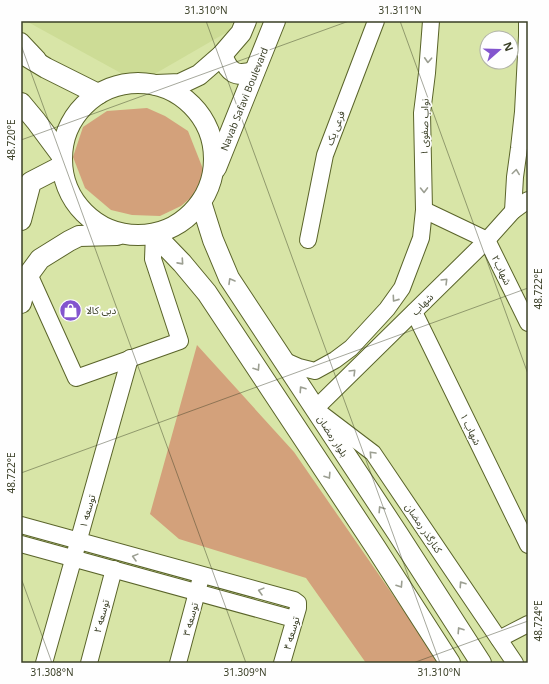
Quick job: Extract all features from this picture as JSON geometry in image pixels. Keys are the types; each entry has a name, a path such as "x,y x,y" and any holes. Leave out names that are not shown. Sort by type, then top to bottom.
{"main road":[{"path":"21,220 31,182 62,161 67,132 79,110 98,94 117,86 139,83 156,85 180,84 199,75 222,55 241,32 246,21"},
{"name":"Navab Safavi Boulevard","path":"201,202 275,21"},
{"path":"21,53 46,68 98,94"},
{"path":"222,55 231,71 243,75 254,72"},
{"path":"156,85 182,97 203,119 213,147 212,177"},
{"path":"21,103 36,121 62,161 68,190 81,210 100,226 122,234"},
{"path":"21,303 29,274 40,259 69,241 79,236 154,234 180,223 201,202"},
{"name":"بلوار رمضان","path":"201,202 213,240 229,278 398,534 481,663"},
{"path":"154,234 182,263 207,293 376,548 450,663"},
{"path":"376,548 398,534"}],"street":[{"name":"فرعی یک","path":"308,240 325,155 376,21"},
{"name":"نواب صفوی ۱","path":"283,360 299,367 315,371 335,360 351,348 366,332 387,309 402,288 421,238 424,210 422,112 431,21"},
{"path":"514,211 515,177 523,112 527,21"},
{"path":"21,41 46,68"},
{"name":"شهاب","path":"316,410 487,240 514,211 528,200"},
{"path":"424,210 487,240"},
{"path":"29,274 76,378 180,341 153,258 154,234"},
{"name":"شهاب۲","path":"487,240 528,323"},
{"name":"شهاب ۱","path":"414,312 528,545"},
{"name":"توسعه ۱","path":"44,663 130,358"},
{"name":"کنارگذر رمضان","path":"316,410 373,453 515,663"},
{"path":"21,525 201,575"},
{"path":"21,544 294,619"},
{"name":"توسعه ۲","path":"89,663 114,569"},
{"name":"توسعه ۳","path":"178,663 201,575"},
{"name":"توسعه ۴","path":"201,575 294,600 298,603 298,608 282,663"},
{"path":"500,639 528,624"}],"shaded area":[{"path":"26,21 233,21 229,31 139,83"},
{"path":"147,108 165,116 188,131 203,169 201,189 181,206 160,216 132,215 111,210 85,188 73,157 83,127 107,111"},
{"path":"197,345 294,452 440,663 366,663 306,578 179,539 150,514"}],"place":[{"name":"دبی کالا","path":"71,310"}]}
